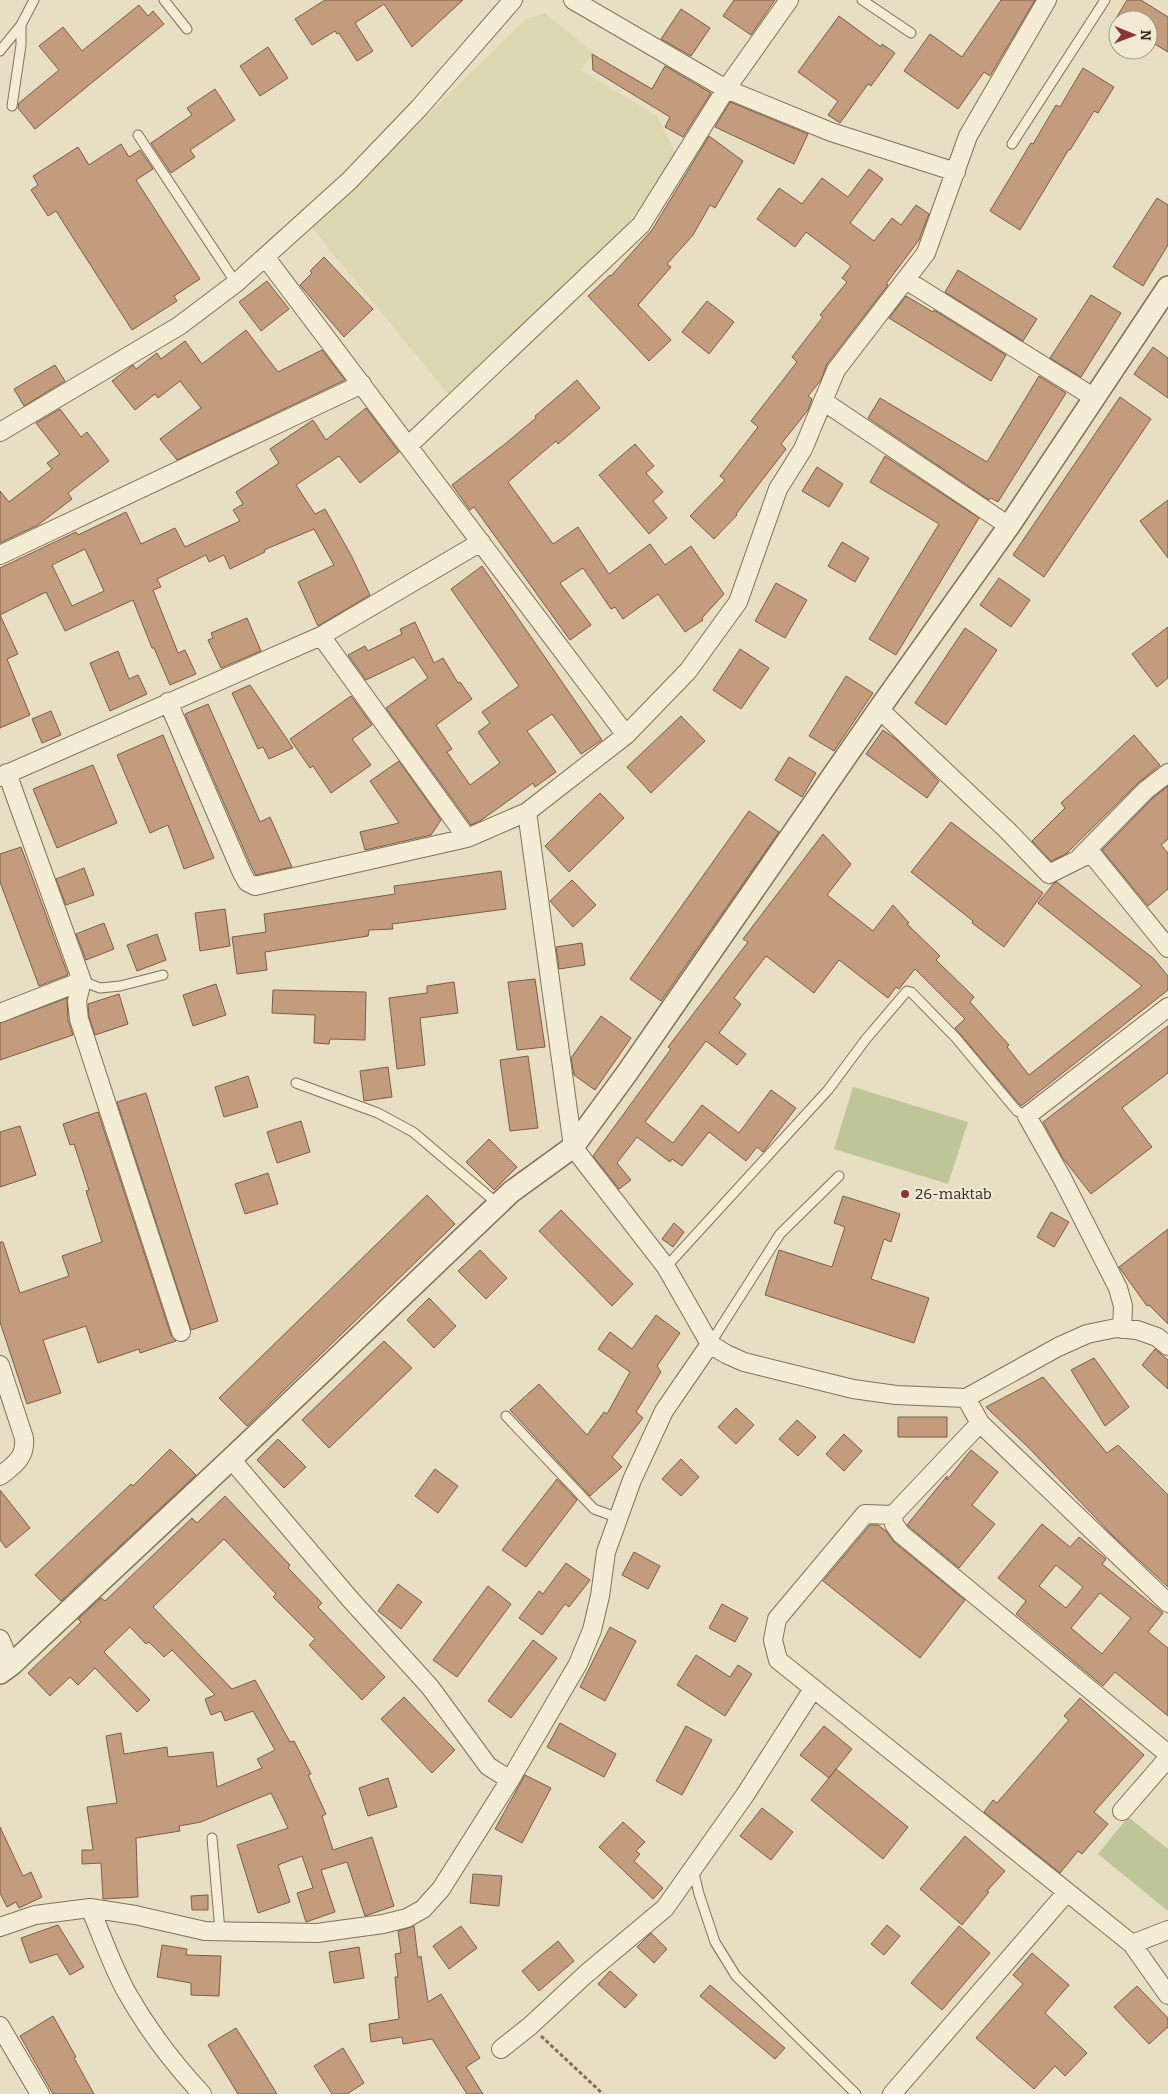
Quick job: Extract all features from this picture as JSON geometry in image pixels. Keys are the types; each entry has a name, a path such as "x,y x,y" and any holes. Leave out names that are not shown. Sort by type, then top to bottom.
{"street":[{"path":"0,432 179,326 266,258 349,180 419,108 513,0"},
{"path":"573,0 726,89 832,132 956,172"},
{"path":"408,446 641,225 726,89 789,0"},
{"path":"168,702 242,873 247,882 255,886 467,838 527,812 626,735 688,670 738,602 778,489 803,449 836,370 926,253 968,136 1047,0"},
{"path":"266,258 626,735"},
{"path":"906,280 1093,397"},
{"path":"6,1669 231,1459 511,1192 573,1147 633,1065 879,708 1009,526 1093,397 1168,287"},
{"path":"0,555 362,384"},
{"path":"823,401 1009,526"},
{"path":"181,1332 79,1019 77,1001 82,981 4,775 320,636 481,542"},
{"path":"320,636 467,838"},
{"path":"879,708 1008,831 1049,874 1091,853 1168,948"},
{"path":"1075,862 1146,790 1168,773"},
{"path":"527,812 573,1147 666,1267 710,1344 744,1362 853,1389 896,1395 966,1398 1058,1347 1087,1334 1116,1328 1137,1330 1158,1337 1168,1346"},
{"path":"0,1013 82,981"},
{"path":"1122,1329 1123,1306 1118,1288 1028,1116 1168,1007"},
{"path":"0,1927 35,1915 90,1908 135,1915 205,1931 317,1934 383,1924 415,1914 430,1903 441,1889 510,1780 578,1664 592,1630 600,1596 606,1552 647,1445 664,1410 710,1344"},
{"path":"0,1365 24,1438 25,1447 16,1464 0,1476"},
{"path":"966,1398 980,1423 1168,1603"},
{"path":"980,1423 893,1515 865,1514 777,1620 773,1640 778,1660 1132,1944 1168,1995"},
{"path":"231,1459 350,1599 430,1688 488,1766 510,1780"},
{"path":"893,1515 894,1524 900,1534 1168,1754"},
{"path":"0,1639 6,1669"},
{"path":"501,2049 665,1908 745,1795 813,1689"},
{"path":"1122,1811 1168,1758"},
{"path":"894,2091 1067,1892"},
{"path":"90,1908 126,1991 151,2033 202,2094"},
{"path":"1132,1944 1168,1930"},
{"path":"0,2026 40,2094"}],"lane":[{"path":"0,51 21,25 34,0"},
{"path":"164,0 187,29"},
{"path":"862,0 911,33"},
{"path":"1012,144 1105,0"},
{"path":"12,106 21,45 21,25"},
{"path":"138,135 236,283"},
{"path":"82,981 100,988 120,986 163,975"},
{"path":"666,1267 828,1090 907,991 911,992 956,1038 1017,1112 1028,1116"},
{"path":"296,1083 378,1113 413,1132 498,1204"},
{"path":"710,1344 780,1234 839,1176"},
{"path":"506,1416 594,1509 618,1518"},
{"path":"212,1838 220,1931"},
{"path":"693,1869 715,1942 736,1976 856,2094"}],"path":[{"path":"530,2026 603,2094"}],"shaded area":[{"path":"545,13 593,52 581,70 657,116 677,156 619,236 448,394 312,228 526,19"}],"green space":[{"path":"853,1087 968,1122 948,1184 834,1149"},
{"path":"1128,1817 1168,1849 1168,1911 1098,1854"}],"building":[{"path":"325,0 463,0 412,47 384,4 355,23 373,51 357,61 339,33 337,34 335,31 312,45 295,19"},
{"path":"734,0 775,0 751,35 723,16"},
{"path":"1001,0 1035,0 990,76 984,72 958,109 904,71 930,34 962,57"},
{"path":"1127,0 1141,0 1157,10 1121,10"},
{"path":"139,5 148,16 153,11 164,24 35,129 18,108 19,103 59,70 39,46 63,27 82,51"},
{"path":"681,9 710,28 691,56 661,39"},
{"path":"1158,11 1168,17 1168,52 1158,46"},
{"path":"839,16 881,47 882,44 895,53 871,86 868,84 840,123 828,115 838,101 798,72"},
{"path":"268,47 288,78 260,96 240,66"},
{"path":"592,54 652,89 665,66 711,93 683,137 665,127 670,117 593,70"},
{"path":"1083,68 1114,87 1098,113 1094,111 1069,149 1020,230 990,211 1031,143 1033,144 1056,105 1060,107"},
{"path":"215,89 235,120 190,150 195,157 171,173 151,143 192,115 187,108"},
{"path":"730,102 808,134 794,164 715,127"},
{"path":"709,136 743,161 715,208 710,205 693,235 667,264 671,267 638,305 671,340 649,361 588,296 611,276 652,230"},
{"path":"121,144 129,157 140,150 153,169 136,180 200,279 174,296 177,301 132,330 56,211 48,216 31,190 38,185 33,176 78,147 89,165"},
{"path":"869,169 883,179 850,223 874,241 892,218 901,225 916,205 929,214 919,240 886,284 888,285 827,364 821,380 808,396 812,399 808,410 781,444 786,449 737,515 714,539 690,516 725,480 720,476 758,427 751,421 797,362 792,357 823,317 820,315 847,282 842,278 851,266 806,232 795,247 757,219 779,188 802,204 822,178 848,197"},
{"path":"1157,198 1168,205 1168,245 1143,286 1113,267"},
{"path":"324,257 373,309 344,337 300,285 312,273 310,271"},
{"path":"958,270 1037,319 1023,341 945,292"},
{"path":"267,281 289,309 261,331 239,302"},
{"path":"1091,295 1121,313 1081,377 1050,358"},
{"path":"906,296 933,312 934,310 1006,355 991,381 889,318"},
{"path":"707,301 734,322 709,354 682,332"},
{"path":"246,330 278,372 322,350 345,380 177,460 160,439 201,408 180,381 158,398 155,394 135,410 112,381 133,365 136,369 157,353 161,359 185,341 202,364"},
{"path":"1153,347 1168,358 1168,398 1134,374"},
{"path":"55,365 65,381 24,406 14,389"},
{"path":"1039,376 1066,393 998,502 991,498 989,500 868,418 880,398 987,462"},
{"path":"577,380 600,408 558,444 556,441 508,482 553,544 578,527 609,574 650,544 665,565 691,546 724,594 702,618 703,620 685,632 658,594 623,619 615,607 611,609 583,568 560,583 591,625 570,640 474,507 470,510 452,485 536,418 535,416"},
{"path":"1120,397 1151,419 1044,577 1013,555"},
{"path":"366,408 399,452 360,483 339,456 296,485 315,514 325,509 352,557 370,595 318,626 298,582 334,565 314,529 264,550 265,552 230,569 224,555 209,562 206,555 157,579 161,587 153,590 178,653 185,650 196,674 170,685 154,648 152,648 133,600 65,631 46,592 0,615 0,568 76,532 78,535 126,512 141,544 175,528 185,547 240,521 233,510 243,504 236,492 279,463 270,449 313,420 326,440","holes":["85,549 104,591 72,606 52,565"]},
{"path":"60,409 81,437 87,432 109,461 68,493 72,499 38,525 0,543 0,491 9,502 52,469 47,463 60,454 36,423"},
{"path":"635,444 654,466 646,473 663,492 653,501 667,518 649,534 599,475"},
{"path":"885,456 979,518 896,655 869,639 939,524 870,482"},
{"path":"817,467 843,484 829,507 802,491"},
{"path":"1168,500 1168,558 1140,521"},
{"path":"842,542 869,558 855,582 828,566"},
{"path":"482,566 602,740 581,754 552,714 527,731 556,772 535,787 533,783 480,821 471,825 386,708 428,678 414,657 366,680 348,655 365,646 368,651 402,634 400,629 415,622 434,663 443,658 458,683 460,682 472,699 436,725 452,749 447,752 470,785 500,763 478,732 490,723 482,712 519,686 451,589"},
{"path":"999,578 1030,600 1011,627 980,605"},
{"path":"776,583 807,600 785,638 755,621"},
{"path":"0,615 18,654 7,659 30,715 0,728"},
{"path":"247,618 261,651 221,668 208,640 213,638 211,633"},
{"path":"1168,627 1168,678 1157,687 1132,654"},
{"path":"965,628 997,650 946,725 915,703"},
{"path":"740,649 769,668 741,709 713,690"},
{"path":"118,651 129,679 138,675 147,694 110,711 90,663"},
{"path":"846,676 873,693 834,751 809,736"},
{"path":"250,685 293,748 269,759 263,747 258,749 232,693"},
{"path":"351,696 372,725 352,739 371,765 331,793 313,766 310,768 290,739"},
{"path":"208,704 260,822 270,817 292,867 256,875 252,868 185,714"},
{"path":"51,711 61,735 42,743 32,719"},
{"path":"681,716 705,741 651,793 627,767"},
{"path":"883,730 897,740 939,781 927,798 866,754"},
{"path":"163,735 214,858 184,869 168,825 150,833 117,755"},
{"path":"1134,735 1160,765 1138,783 1066,854 1051,861 1032,841 1065,808 1061,803"},
{"path":"789,757 816,773 802,797 775,780"},
{"path":"399,761 441,820 431,835 365,850 360,832 399,823 370,781"},
{"path":"93,765 117,823 57,848 33,789"},
{"path":"1168,786 1168,839 1161,845 1168,853 1168,889 1148,906 1102,850 1153,798"},
{"path":"600,793 624,818 569,872 545,846"},
{"path":"749,811 779,832 661,1001 630,979"},
{"path":"951,822 1043,893 1004,947 911,872"},
{"path":"823,834 851,864 827,895 873,931 893,905 909,923 907,924 940,956 936,960 974,997 970,1002 1009,1045 1007,1047 1029,1075 1142,986 1038,903 1054,883 1057,882 1154,959 1168,976 1168,990 1021,1106 955,1028 965,1019 915,969 899,989 896,987 888,998 839,960 814,993 766,956 734,998 741,1004 719,1033 746,1054 737,1065 706,1041 645,1122 673,1143 702,1105 739,1133 771,1090 796,1108 763,1152 757,1147 746,1161 709,1132 682,1166 672,1159 670,1162 637,1137 617,1163 631,1180 619,1189 593,1156 671,1049 668,1047 748,942 743,939"},
{"path":"21,847 68,975 39,986 0,882 0,854"},
{"path":"84,868 94,895 66,905 56,879"},
{"path":"501,871 506,909 392,924 393,929 369,930 368,936 265,952 267,970 237,974 232,937 266,932 264,914 395,894 394,886"},
{"path":"572,880 596,905 573,927 550,901"},
{"path":"225,909 230,946 200,951 195,913"},
{"path":"104,923 114,949 86,960 76,934"},
{"path":"157,934 166,960 137,971 127,945"},
{"path":"582,943 585,965 559,969 556,947"},
{"path":"535,979 545,1047 517,1050 508,982"},
{"path":"454,982 458,1013 420,1018 425,1065 397,1069 389,998 427,993 427,986"},
{"path":"216,984 226,1015 193,1026 183,995"},
{"path":"273,990 366,992 365,1040 330,1039 329,1044 314,1043 315,1015 272,1013"},
{"path":"119,994 128,1024 95,1035 89,1017 88,1004"},
{"path":"67,998 68,1020 73,1035 0,1060 0,1023"},
{"path":"601,1016 631,1038 595,1090 574,1075 571,1058"},
{"path":"1168,1026 1168,1073 1122,1108 1152,1147 1091,1194 1062,1157 1043,1122"},
{"path":"528,1056 538,1128 510,1131 500,1060"},
{"path":"388,1067 392,1097 364,1101 360,1071"},
{"path":"248,1076 258,1107 224,1117 215,1087"},
{"path":"146,1093 218,1321 191,1330 117,1102"},
{"path":"98,1112 171,1335 176,1341 140,1353 139,1349 98,1363 86,1326 43,1340 61,1393 27,1404 0,1322 0,1242 3,1242 20,1293 69,1276 62,1256 102,1242 86,1191 89,1190 74,1144 70,1145 63,1124"},
{"path":"301,1121 310,1152 277,1163 267,1132"},
{"path":"20,1126 36,1175 0,1187 0,1132"},
{"path":"489,1139 517,1167 494,1190 466,1162"},
{"path":"268,1173 278,1204 245,1214 235,1184"},
{"path":"427,1195 455,1224 247,1426 219,1398"},
{"path":"843,1196 900,1214 891,1242 884,1239 871,1279 929,1298 914,1343 765,1295 779,1250 832,1267 845,1227 834,1223"},
{"path":"561,1210 633,1284 612,1306 539,1231"},
{"path":"1051,1212 1069,1222 1054,1247 1037,1237"},
{"path":"674,1223 684,1232 673,1247 662,1239"},
{"path":"1168,1229 1168,1324 1149,1305 1147,1306 1119,1267"},
{"path":"480,1250 507,1278 486,1299 458,1271"},
{"path":"429,1298 456,1326 434,1348 407,1320"},
{"path":"656,1315 680,1333 657,1366 661,1372 636,1412 643,1418 612,1457 622,1467 590,1496 510,1410 539,1384 587,1435 604,1412 607,1414 630,1372 598,1349 610,1332 632,1349"},
{"path":"384,1341 412,1368 329,1448 302,1420"},
{"path":"1155,1349 1168,1360 1168,1389 1142,1365"},
{"path":"1094,1358 1129,1407 1105,1426 1071,1370"},
{"path":"1043,1377 1107,1453 1118,1445 1168,1495 1168,1587 1113,1536 1029,1448 986,1407"},
{"path":"736,1408 754,1425 736,1444 718,1427"},
{"path":"898,1417 947,1417 947,1437 898,1437"},
{"path":"797,1420 816,1437 798,1456 779,1439"},
{"path":"844,1434 862,1451 844,1471 826,1454"},
{"path":"278,1439 306,1467 284,1488 257,1460"},
{"path":"170,1449 196,1475 61,1601 35,1575 131,1484 133,1486"},
{"path":"971,1450 998,1472 972,1505 995,1524 959,1568 907,1525"},
{"path":"681,1459 699,1477 681,1496 662,1479"},
{"path":"435,1469 458,1486 438,1513 415,1496"},
{"path":"557,1479 577,1500 526,1567 502,1550"},
{"path":"0,1490 30,1528 6,1548 0,1540"},
{"path":"225,1496 290,1565 288,1568 322,1603 318,1607 385,1677 362,1700 309,1645 315,1639 273,1597 276,1594 224,1539 153,1607 232,1689 255,1680 290,1742 294,1741 311,1774 308,1775 326,1814 322,1816 333,1850 372,1837 394,1906 365,1916 347,1862 321,1870 335,1912 306,1922 297,1893 313,1888 302,1856 278,1865 290,1902 258,1913 237,1845 288,1828 271,1793 201,1822 179,1826 180,1831 136,1838 138,1897 103,1899 101,1863 82,1864 82,1850 93,1850 87,1807 117,1803 106,1736 121,1733 124,1754 167,1747 168,1757 213,1752 217,1787 262,1768 257,1759 275,1750 253,1711 225,1721 221,1711 211,1715 205,1699 215,1695 172,1650 164,1657 149,1642 146,1644 130,1627 104,1652 150,1700 137,1712 95,1668 78,1685 70,1677 50,1696 28,1673 81,1622 78,1619 101,1598 105,1601 192,1518 197,1523"},
{"path":"1042,1524 1070,1547 1079,1537 1106,1559 1102,1564 1163,1613 1148,1632 1168,1648 1168,1716 1115,1672 1103,1686 1016,1614 1026,1601 998,1578","holes":["1056,1565 1083,1587 1066,1608 1039,1586","1100,1593 1131,1618 1102,1654 1071,1628"]},
{"path":"870,1525 878,1525 886,1531 894,1542 965,1600 920,1658 823,1581"},
{"path":"634,1552 660,1566 648,1589 622,1575"},
{"path":"566,1563 590,1580 569,1607 565,1604 542,1635 519,1618 539,1591 543,1594"},
{"path":"398,1584 422,1602 401,1629 378,1611"},
{"path":"488,1586 511,1604 457,1677 433,1660"},
{"path":"722,1604 748,1618 735,1642 709,1628"},
{"path":"610,1627 636,1641 605,1701 580,1687"},
{"path":"533,1640 557,1658 511,1718 488,1701"},
{"path":"696,1655 730,1677 738,1665 752,1674 725,1716 677,1685"},
{"path":"404,1697 455,1750 432,1773 381,1719"},
{"path":"1080,1698 1144,1755 1094,1812 1108,1824 1082,1854 1078,1851 1060,1873 984,1812 993,1800 997,1803 1069,1720 1064,1716"},
{"path":"560,1723 616,1754 604,1777 547,1747"},
{"path":"686,1726 712,1740 682,1795 656,1781"},
{"path":"824,1726 852,1749 829,1778 800,1755"},
{"path":"836,1769 908,1827 883,1859 811,1800"},
{"path":"525,1775 551,1788 522,1843 495,1829"},
{"path":"388,1778 397,1807 368,1816 359,1788"},
{"path":"762,1808 793,1832 771,1860 740,1836"},
{"path":"623,1822 645,1842 636,1851 640,1854 634,1861 663,1888 653,1899 599,1847"},
{"path":"0,1827 23,1876 31,1872 42,1897 19,1908 16,1902 7,1907 0,1893"},
{"path":"965,1836 1005,1871 987,1891 989,1892 962,1925 920,1889"},
{"path":"473,1874 502,1876 499,1906 470,1903"},
{"path":"208,1895 208,1910 192,1910 191,1896"},
{"path":"58,1925 84,1967 70,1975 57,1954 30,1963 21,1938"},
{"path":"887,1925 900,1936 884,1955 871,1944"},
{"path":"414,1926 418,1958 421,1956 428,2002 441,1994 480,2058 466,2067 483,2094 467,2094 432,2039 403,2044 402,2037 371,2042 369,2024 399,2019 395,1977 398,1977 395,1954 401,1953 398,1931"},
{"path":"461,1926 477,1948 449,1969 433,1946"},
{"path":"959,1926 990,1953 942,2010 911,1983"},
{"path":"651,1933 667,1949 654,1963 637,1947"},
{"path":"558,1941 574,1961 539,1991 522,1971"},
{"path":"162,1945 187,1949 186,1955 221,1956 219,1996 191,1995 191,1983 157,1977"},
{"path":"359,1947 364,1978 334,1983 329,1952"},
{"path":"1032,1953 1069,1985 1045,2013 1087,2053 1065,2076 1055,2066 1034,2089 976,2038 1023,1984 1013,1975"},
{"path":"610,1971 637,1995 625,2008 598,1984"},
{"path":"710,1985 785,2048 775,2059 700,1996"},
{"path":"1137,1986 1168,2018 1168,2027 1149,2044 1114,2007"},
{"path":"53,2016 94,2094 53,2094 20,2036"},
{"path":"236,2028 277,2094 238,2094 208,2045"},
{"path":"343,2048 364,2083 347,2094 332,2094 314,2066"}],"place":[{"name":"26-maktab","path":"905,1194"}]}
